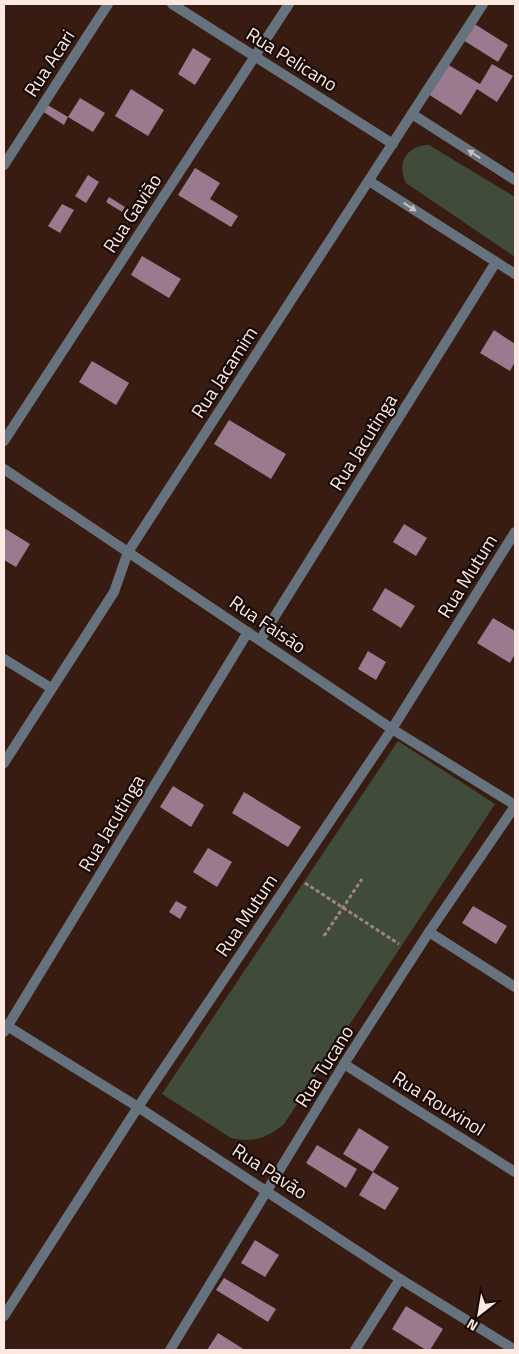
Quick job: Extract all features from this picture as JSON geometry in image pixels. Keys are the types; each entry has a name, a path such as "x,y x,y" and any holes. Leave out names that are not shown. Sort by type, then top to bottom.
{"street":[{"name":"Rua Acari","path":"4,166 108,4"},
{"name":"Rua Pelicano","path":"172,4 393,144"},
{"name":"Rua Gavião","path":"4,441 290,4"},
{"name":"Rua Jacamim","path":"4,763 114,592 128,552 483,4"},
{"path":"412,114 515,180"},
{"path":"369,181 515,274"},
{"name":"Rua Jacutinga","path":"260,640 496,262"},
{"name":"Rua Faisão","path":"4,469 392,729 515,805"},
{"name":"Rua Mutum","path":"4,1316 138,1107 392,729 515,532"},
{"name":"Rua Jacutinga","path":"5,1028 248,632"},
{"path":"4,659 51,688"},
{"name":"Rua Tucano","path":"170,1350 344,1064 429,932 515,805"},
{"path":"429,932 515,987"},
{"name":"Rua Pavão","path":"5,1028 138,1107 400,1279 515,1350"},
{"name":"Rua Rouxinol","path":"344,1064 515,1172"},
{"path":"355,1350 400,1279"}],"path":[{"path":"324,936 362,879"},
{"path":"303,882 399,944"}],"green space":[{"path":"429,145 515,197 515,257 406,183 402,169 406,156 415,148"},
{"path":"398,741 495,804 284,1124 272,1133 259,1138 246,1140 231,1138 162,1094"}],"building":[{"path":"473,23 508,45 498,62 463,40"},
{"path":"193,48 211,59 195,85 178,74"},
{"path":"447,64 480,84 492,64 513,76 497,102 477,89 461,115 428,94"},
{"path":"131,89 164,110 148,136 115,116"},
{"path":"80,98 105,113 93,132 68,117"},
{"path":"46,104 68,117 64,125 42,111"},
{"path":"195,168 220,183 210,199 238,216 231,227 178,195"},
{"path":"88,175 99,182 86,203 75,196"},
{"path":"109,197 125,207 122,212 106,202"},
{"path":"62,204 74,210 60,233 48,226"},
{"path":"142,256 181,279 169,298 131,275"},
{"path":"494,330 515,344 515,362 510,371 480,353"},
{"path":"92,361 129,383 116,405 79,382"},
{"path":"229,420 286,454 271,479 214,444"},
{"path":"404,524 427,538 416,556 393,542"},
{"path":"4,528 30,544 16,567 4,560"},
{"path":"385,588 415,606 401,628 372,610"},
{"path":"493,618 515,631 515,654 510,663 477,643"},
{"path":"368,651 386,662 376,680 358,669"},
{"path":"173,786 204,805 191,827 160,807"},
{"path":"244,792 301,827 288,847 232,813"},
{"path":"208,848 232,862 217,887 193,872"},
{"path":"176,901 187,907 180,919 169,912"},
{"path":"473,906 507,926 496,944 462,923"},
{"path":"359,1128 389,1147 373,1172 343,1154"},
{"path":"317,1145 357,1169 346,1188 306,1163"},
{"path":"373,1172 399,1188 385,1210 359,1195"},
{"path":"255,1240 279,1255 265,1277 241,1263"},
{"path":"224,1278 276,1309 268,1322 216,1290"},
{"path":"406,1306 443,1329 430,1350 426,1350 392,1329"},
{"path":"218,1333 245,1350 207,1350"}]}
